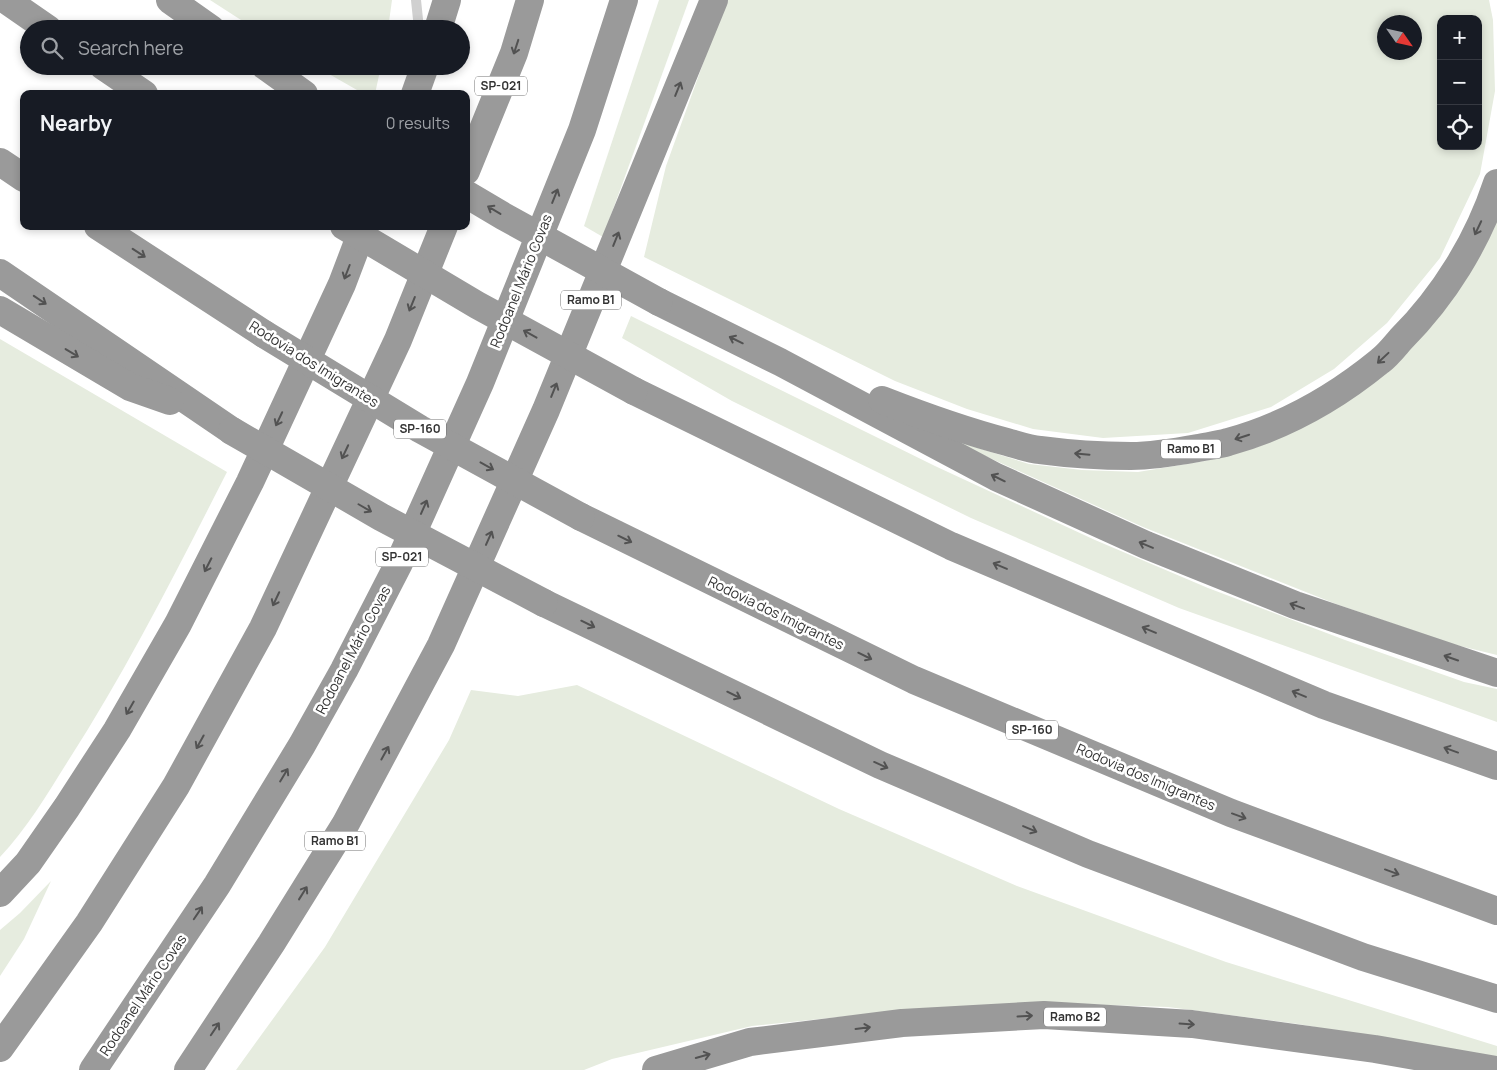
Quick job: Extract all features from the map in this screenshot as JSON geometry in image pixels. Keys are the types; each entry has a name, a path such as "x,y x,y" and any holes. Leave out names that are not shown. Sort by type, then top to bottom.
{"highway":[{"path":"6,0 35,20"},
{"path":"170,0 198,20"},
{"path":"441,20 447,0"},
{"name":"SP-021","path":"470,161 514,52 530,0"},
{"name":"Rodoanel Mário Covas","path":"93,1070 217,885 287,770 344,670 399,563 480,383 582,130 624,0"},
{"name":"Ramo B1","path":"188,1070 271,944 345,825 442,645 546,410 714,0"},
{"path":"116,75 138,90"},
{"path":"278,75 298,90"},
{"path":"0,162 20,175"},
{"name":"Ramo B1","path":"780,362 893,405 981,435 1039,450 1132,456 1167,454 1227,442 1270,428 1316,404 1349,385 1381,360 1410,330 1453,275 1472,242 1497,183"},
{"path":"470,196 659,302 780,362 996,477 1146,545 1295,605 1497,673"},
{"name":"Rodovia dos Imigrantes","path":"104,230 264,334 420,429 581,517 923,684 1231,813 1497,911"},
{"path":"351,230 477,305 634,391 952,546 1324,705 1497,766"},
{"path":"0,893 28,863 67,807 117,730 178,624 254,473 342,284 362,230"},
{"path":"0,1048 89,923 171,794 258,636 398,340 442,230"},
{"path":"0,273 232,431 381,517 544,603 880,765 1088,854 1363,957 1497,999"},
{"path":"0,310 130,387 207,414"},
{"name":"Ramo B2","path":"656,1070 750,1042 902,1023 1044,1015 1192,1024 1375,1049 1496,1070"}],"lane":[{"path":"416,0 418,20"}],"shaded area":[{"path":"210,0 392,0 389,20 241,20"},
{"path":"659,0 689,0 603,237 584,226"},
{"path":"726,0 1489,0 1493,20 1495,91 1480,174 1440,258 1387,323 1334,369 1271,407 1188,433 1103,438 1033,429 967,409 895,381 644,257 666,166"},
{"path":"331,75 379,75 376,90 357,90"},
{"path":"1497,210 1497,655 1452,644 1336,604 1143,527 943,437 1029,464 1082,470 1138,472 1205,461 1258,447 1314,420"},
{"path":"631,316 935,466 1095,540 1208,588 1345,640 1464,682 1497,689 1497,722 1179,608 971,518 732,401 622,338"},
{"path":"0,339 227,472 151,618 90,726 36,811 0,857"},
{"path":"577,685 839,809 1017,886 1226,962 1497,1046 1497,1059 1298,1024 1168,1007 1044,1003 898,1011 752,1026 612,1059 584,1070 236,1070 325,947 449,740 471,690 518,696"},
{"path":"51,881 24,939 0,976 0,930 20,913"}]}
